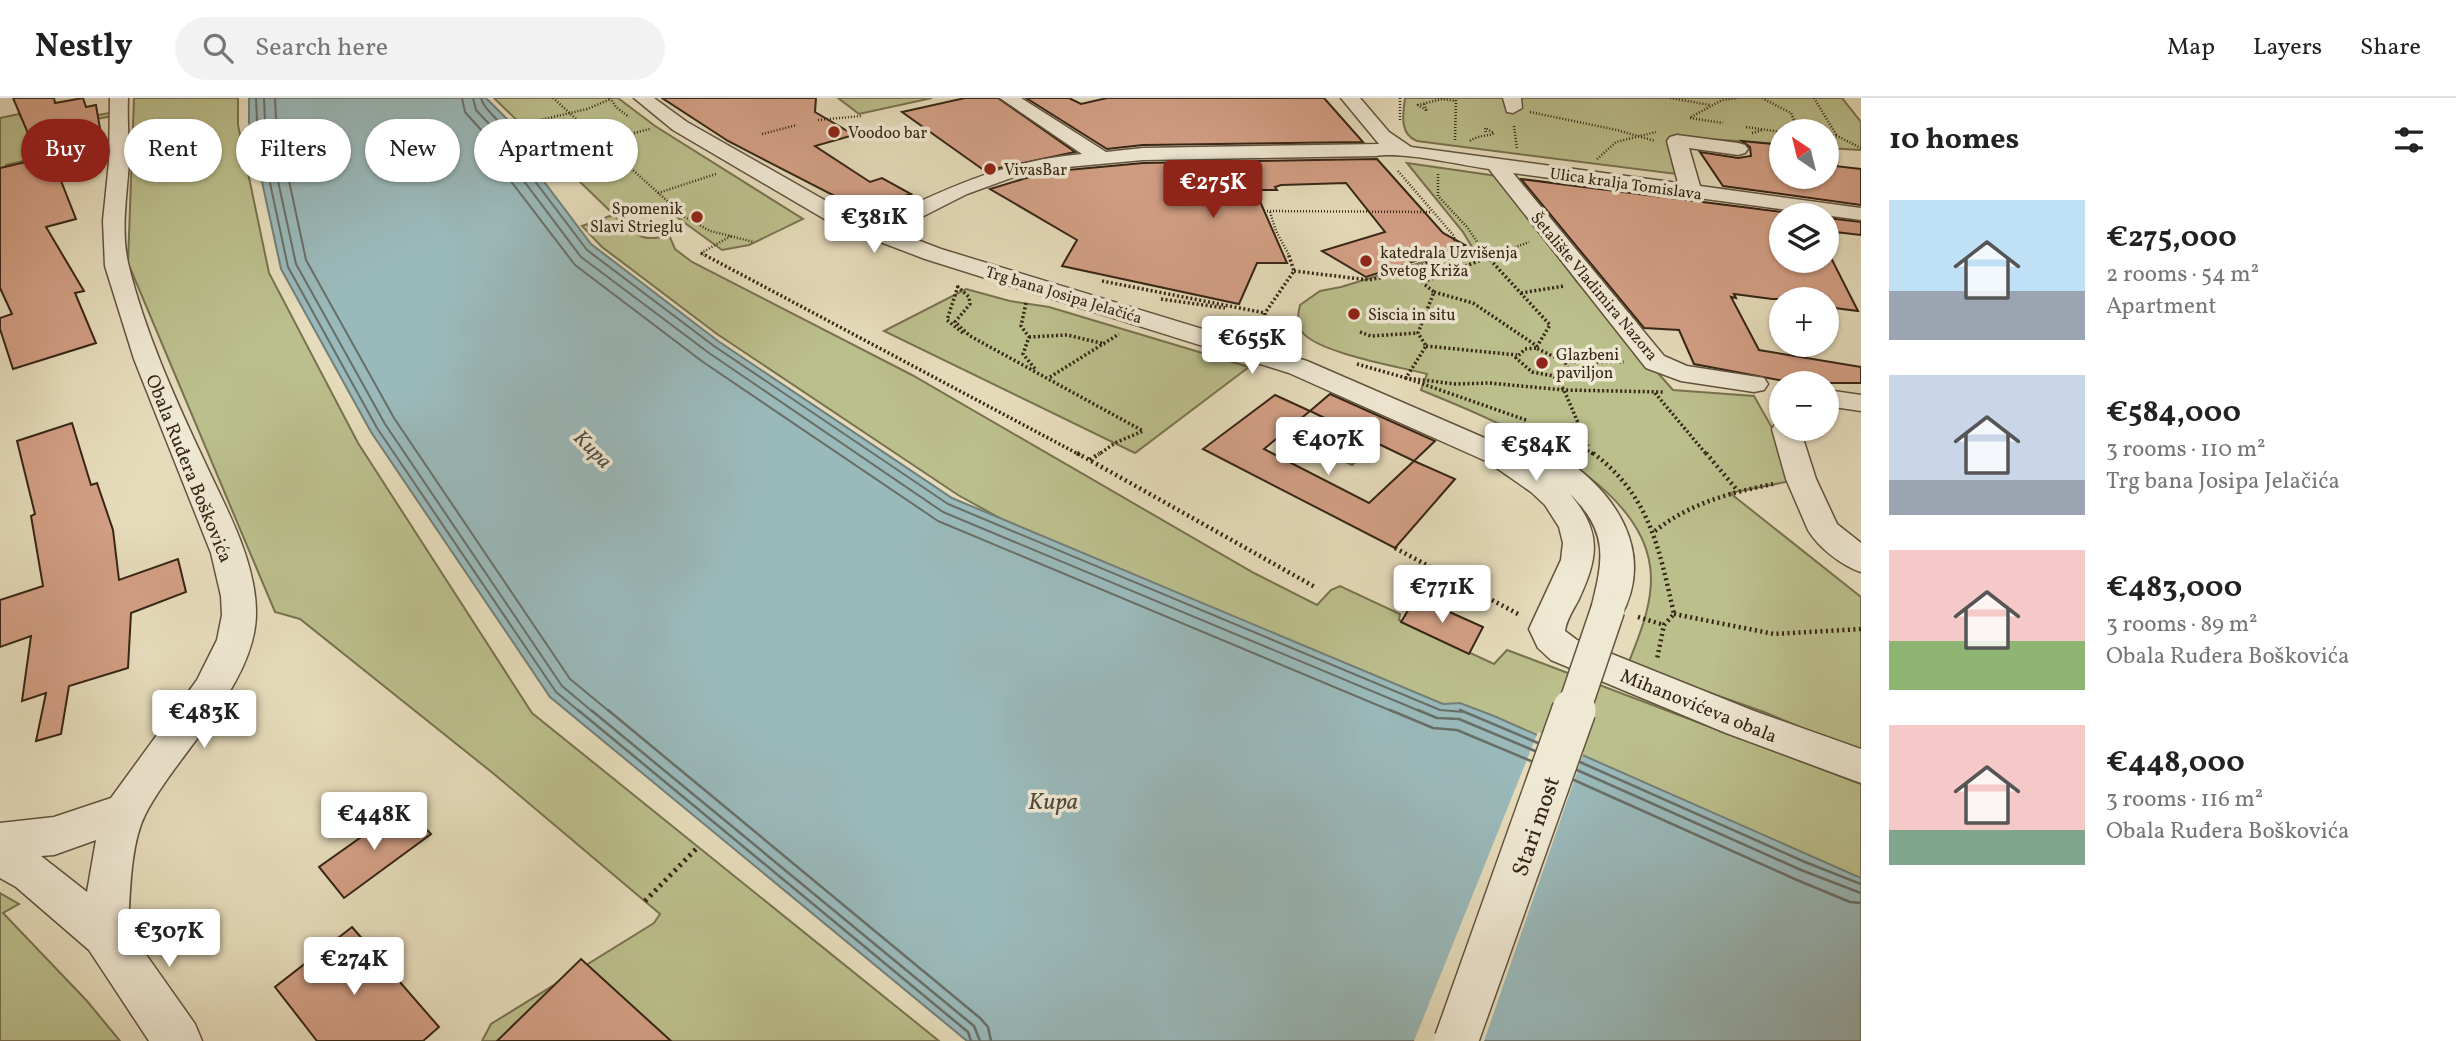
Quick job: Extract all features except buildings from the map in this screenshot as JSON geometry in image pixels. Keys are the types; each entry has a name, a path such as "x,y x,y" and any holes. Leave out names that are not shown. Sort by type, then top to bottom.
{"street":[{"name":"Obala Ruđera Boškovića","path":"105,935 112,869 125,811 228,661 239,616 237,592 228,559 204,495 157,387 117,266 113,246 113,216 119,148 119,98"},
{"name":"Trg bana Josipa Jelačića","path":"643,98 674,121 832,214 933,254 1298,367 1411,389"},
{"path":"1009,98 1099,156"},
{"path":"1361,102 1393,157"},
{"path":"1691,192 1677,141 1738,149"},
{"path":"892,223 960,190 1017,169 1099,156 1376,150 1393,157"},
{"name":"Ulica kralja Tomislava","path":"1393,157 1419,155 1507,160 1691,192 1861,214"},
{"name":"Šetalište Vladimira Nazora","path":"1507,160 1652,362 1681,373 1754,384"},
{"name":"Trg bana Josipa Jelačića","path":"1298,367 1498,455 1521,468 1557,499 1572,520 1580,540 1578,559 1547,629"},
{"name":"Stari most","path":"1411,389 1522,444 1555,465 1588,494 1609,528 1618,552 1618,569 1608,609 1540,811 1456,1041"},
{"path":"1839,400 1861,403"},
{"path":"1790,441 1801,479 1824,530 1861,560"},
{"path":"1824,530 1861,537"},
{"name":"Mihanovićeva obala","path":"1547,629 1551,639 1563,650 1651,687 1861,766"},
{"path":"0,842 54,836 125,811"},
{"path":"0,856 31,873 105,935 178,1041"}],"path":[{"path":"553,98 576,119"},
{"path":"1670,98 1712,105"},
{"path":"1688,118 1722,99 1738,98"},
{"path":"1762,98 1794,115 1796,119"},
{"path":"1814,98 1827,119"},
{"path":"544,119 611,99"},
{"path":"1424,104 1442,99 1456,100 1455,146"},
{"path":"1507,160 1512,103 1678,148"},
{"path":"818,120 861,116"},
{"path":"638,131 674,121"},
{"path":"762,134 797,125"},
{"path":"1594,164 1607,146 1616,140 1642,138 1659,130"},
{"path":"1468,142 1480,134 1486,134"},
{"path":"1839,137 1861,148"},
{"path":"1393,157 1431,212 1454,236 1456,250"},
{"path":"1426,346 1517,355 1525,349 1536,347 1550,325 1487,257 1467,227 1438,196 1438,166"},
{"path":"657,193 720,173"},
{"path":"638,175 685,217 710,231 754,242"},
{"path":"1264,211 1431,212"},
{"path":"732,236 701,253 1090,460 1315,587"},
{"path":"1422,282 1539,239"},
{"path":"1294,271 1369,280 1408,272 1456,250 1487,257"},
{"path":"1408,272 1434,292 1473,303 1536,347 1565,362 1652,362 1655,393 1738,491"},
{"path":"1093,279 1240,310"},
{"path":"1520,293 1566,285"},
{"path":"970,336 955,322 970,304 970,297 957,286 947,320 954,328 1143,431 1115,443 1090,460"},
{"path":"1418,334 1434,292"},
{"path":"1147,297 1265,313"},
{"path":"1027,299 1021,326 1029,337"},
{"path":"1049,378 1127,329"},
{"path":"1360,332 1371,336 1418,334"},
{"path":"1029,337 1043,334 1076,334 1105,344"},
{"path":"1418,334 1426,346"},
{"path":"1029,337 1023,354 1037,371"},
{"path":"1411,389 1426,346"},
{"path":"1517,355 1518,362 1526,369 1554,376 1564,390 1589,448"},
{"path":"1554,376 1568,368 1565,362"},
{"path":"1353,363 1411,389 1529,421"},
{"path":"1411,389 1489,383 1564,390 1655,393 1673,390"},
{"path":"1553,432 1589,448 1630,483 1655,531 1675,614"},
{"path":"1655,531 1673,515 1707,499 1801,479"},
{"path":"1395,548 1547,629"},
{"path":"1675,614 1774,634 1861,629"},
{"path":"1651,687 1664,625 1675,614"},
{"path":"645,901 698,847"}],"green space":[{"path":"134,98 238,98 236,182 250,182 269,273 358,443 532,713 939,1041 482,1041 491,1024 654,923 660,914 494,774 300,619 275,612 128,263 131,182 222,182 222,119 133,119"},
{"path":"494,98 618,98 655,126 803,219 749,245 722,250 674,215 612,213 580,182 638,182 638,119 516,119"},
{"path":"838,98 932,98 859,114"},
{"path":"1405,98 1842,98 1861,122 1861,150 1839,149 1839,119 1769,119 1769,143 1681,137 1676,174 1417,141 1407,134 1403,117"},
{"path":"115,112 113,116 75,119"},
{"path":"19,114 22,119 21,162 6,165 10,176 0,178 0,118"},
{"path":"1407,163 1497,176 1578,283 1673,390 1754,396 1769,422 1769,441 1779,441 1801,479 1730,493 1861,597 1861,752 1764,712 1628,664 1645,616 1651,578 1640,534 1619,505 1592,479 1522,435 1421,390 1427,374 1341,353 1311,340 1300,329 1300,305 1320,291 1472,247"},
{"path":"613,215 638,235 651,238 669,235 675,249 692,262 912,375 1254,573 1317,605 1331,590 1340,586 1400,614 1399,620 1494,664 1507,650 1861,784 1861,947 1357,716 958,495 717,334 602,247 582,226"},
{"path":"966,289 1010,301 1049,307 1249,367 1135,453 884,331"},
{"path":"1327,432 1368,451 1352,465 1311,445"},
{"path":"0,893 19,904 3,913 87,1001 120,1041 0,1041"}],"water":[{"name":"Kupa","path":"249,98 486,98 507,119 474,119 474,182 544,182 591,244 718,341 952,498 1443,704 1460,703 1494,716 1861,878 1861,1041 967,1041 550,697 371,432 281,269 262,182 351,182 351,119 249,119"}],"pier":[{"path":"1538,732 1584,752 1484,1041 1414,1041"}],"place":[{"name":"Voodoo bar","path":"834,132"},
{"name":"VivasBar","path":"990,169"},
{"name":"Spomenik Slavi Strieglu","path":"697,217"},
{"name":"katedrala Uzvišenja Svetog Križa","path":"1366,261"},
{"name":"Siscia in situ","path":"1354,314"},
{"name":"Glazbeni paviljon","path":"1542,363"}]}
